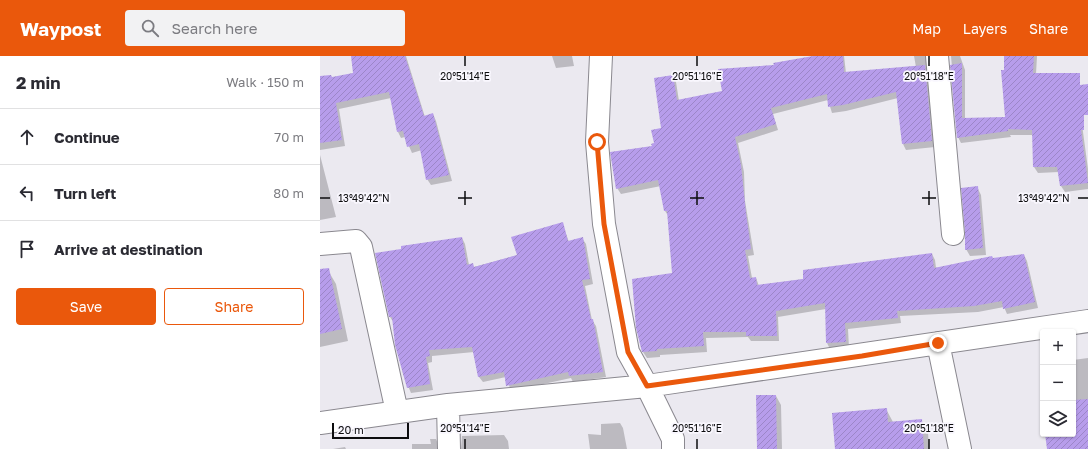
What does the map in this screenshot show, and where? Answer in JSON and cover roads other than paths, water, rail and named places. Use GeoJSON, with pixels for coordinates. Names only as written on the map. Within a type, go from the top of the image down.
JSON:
{"type":"FeatureCollection","features":[{"type":"Feature","properties":{"kind":"street"},"geometry":{"type":"LineString","coordinates":[[601,56],[597,142],[604,224],[628,352],[647,386],[673,439],[674,449]]}},
{"type":"Feature","properties":{"kind":"street"},"geometry":{"type":"LineString","coordinates":[[937,56],[953,234]]}},
{"type":"Feature","properties":{"kind":"street"},"geometry":{"type":"LineString","coordinates":[[320,244],[356,241],[361,247],[397,412]]}},
{"type":"Feature","properties":{"kind":"street"},"geometry":{"type":"LineString","coordinates":[[320,423],[448,405],[647,386],[1088,322]]}},
{"type":"Feature","properties":{"kind":"street"},"geometry":{"type":"LineString","coordinates":[[938,343],[960,449]]}},
{"type":"Feature","properties":{"kind":"street"},"geometry":{"type":"LineString","coordinates":[[448,405],[449,449]]}}]}
